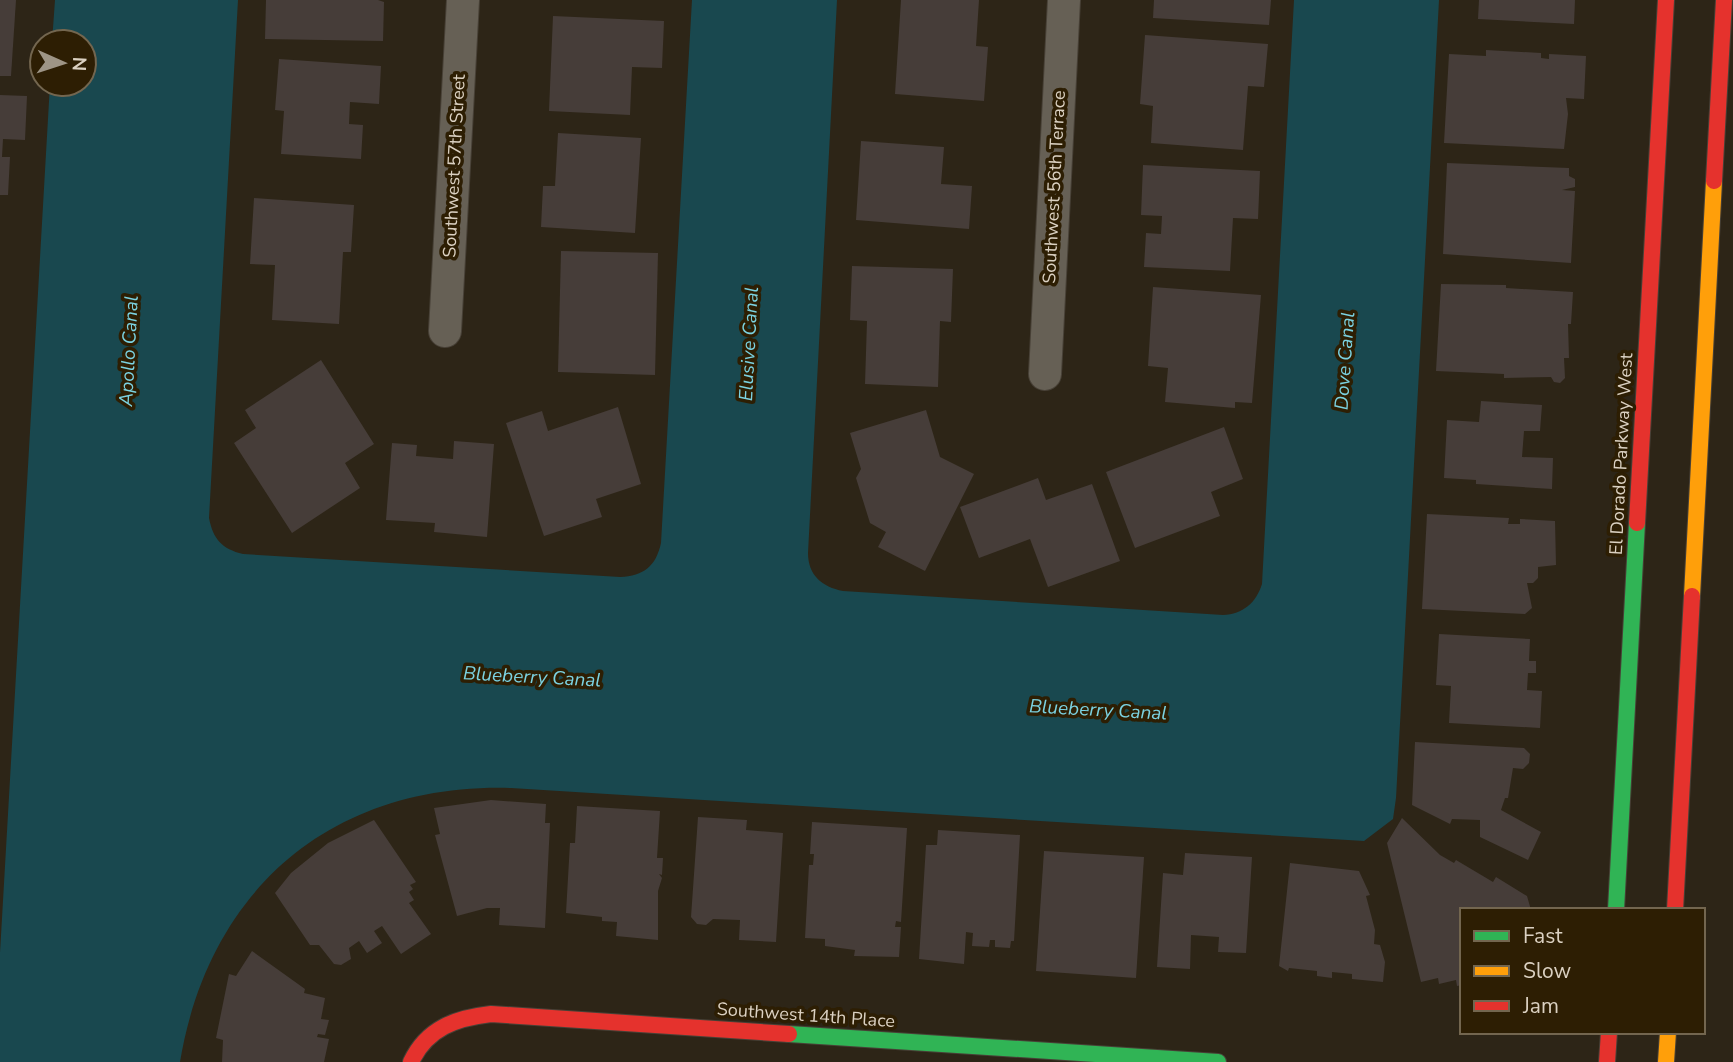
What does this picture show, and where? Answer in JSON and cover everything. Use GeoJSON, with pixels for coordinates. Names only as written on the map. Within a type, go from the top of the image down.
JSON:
{"type":"FeatureCollection","features":[{"type":"Feature","properties":{"kind":"street","name":"Southwest 57th Street"},"geometry":{"type":"LineString","coordinates":[[445,331],[463,0]]}},
{"type":"Feature","properties":{"kind":"street","name":"Southwest 56th Terrace"},"geometry":{"type":"LineString","coordinates":[[1045,374],[1064,0]]}},
{"type":"Feature","properties":{"kind":"street","name":"El Dorado Parkway West"},"geometry":{"type":"LineString","coordinates":[[1616,908],[1660,207],[1666,0]]}},
{"type":"Feature","properties":{"kind":"street"},"geometry":{"type":"LineString","coordinates":[[1675,908],[1707,211],[1724,0]]}},
{"type":"Feature","properties":{"kind":"street","name":"Southwest 14th Place"},"geometry":{"type":"LineString","coordinates":[[411,1062],[423,1040],[440,1027],[463,1017],[491,1014],[1218,1062]]}},
{"type":"Feature","properties":{"kind":"street"},"geometry":{"type":"LineString","coordinates":[[1607,1062],[1609,1034]]}},
{"type":"Feature","properties":{"kind":"street"},"geometry":{"type":"LineString","coordinates":[[1666,1062],[1668,1034]]}},
{"type":"Feature","properties":{"kind":"water"},"geometry":{"type":"Polygon","coordinates":[[[55,0],[238,0],[209,518],[216,537],[229,549],[243,554],[620,577],[648,568],[656,558],[661,543],[692,0],[837,0],[808,553],[814,574],[823,583],[843,591],[1223,615],[1243,610],[1256,597],[1262,584],[1294,0],[1439,0],[1393,819],[1364,841],[511,788],[447,791],[388,804],[336,827],[290,858],[251,898],[219,945],[195,1000],[180,1062],[0,1062],[0,953],[49,98],[98,98],[98,28],[53,28],[55,0]]]}},
{"type":"Feature","properties":{"kind":"building"},"geometry":{"type":"Polygon","coordinates":[[[0,0],[16,0],[11,76],[0,76],[0,0]]]}},
{"type":"Feature","properties":{"kind":"building"},"geometry":{"type":"Polygon","coordinates":[[[266,0],[384,2],[383,41],[265,39],[266,0]]]}},
{"type":"Feature","properties":{"kind":"building"},"geometry":{"type":"Polygon","coordinates":[[[901,0],[979,0],[976,46],[988,47],[984,101],[895,94],[901,0]]]}},
{"type":"Feature","properties":{"kind":"building"},"geometry":{"type":"Polygon","coordinates":[[[1154,0],[1271,0],[1269,25],[1153,18],[1154,0]]]}},
{"type":"Feature","properties":{"kind":"building"},"geometry":{"type":"Polygon","coordinates":[[[1479,0],[1575,0],[1574,24],[1478,19],[1479,0]]]}},
{"type":"Feature","properties":{"kind":"building"},"geometry":{"type":"Polygon","coordinates":[[[553,16],[664,21],[662,68],[632,67],[630,115],[549,111],[553,16]]]}},
{"type":"Feature","properties":{"kind":"building"},"geometry":{"type":"Polygon","coordinates":[[[1145,35],[1268,44],[1264,87],[1248,86],[1243,150],[1151,143],[1153,106],[1140,104],[1145,35]]]}},
{"type":"Feature","properties":{"kind":"building"},"geometry":{"type":"Polygon","coordinates":[[[1486,50],[1541,53],[1541,58],[1549,59],[1549,54],[1586,56],[1584,99],[1566,98],[1568,114],[1564,149],[1444,143],[1449,54],[1486,56],[1486,50]]]}},
{"type":"Feature","properties":{"kind":"building"},"geometry":{"type":"Polygon","coordinates":[[[279,59],[381,66],[379,104],[350,102],[349,124],[363,125],[361,159],[281,154],[284,111],[275,110],[279,59]]]}},
{"type":"Feature","properties":{"kind":"building"},"geometry":{"type":"Polygon","coordinates":[[[0,95],[27,96],[25,140],[3,139],[2,157],[10,157],[8,195],[0,195],[0,95]]]}},
{"type":"Feature","properties":{"kind":"building"},"geometry":{"type":"Polygon","coordinates":[[[558,133],[641,138],[635,233],[541,227],[543,186],[555,186],[558,133]]]}},
{"type":"Feature","properties":{"kind":"building"},"geometry":{"type":"Polygon","coordinates":[[[861,141],[944,147],[941,184],[972,186],[969,229],[856,220],[861,141]]]}},
{"type":"Feature","properties":{"kind":"building"},"geometry":{"type":"Polygon","coordinates":[[[1447,163],[1569,168],[1569,176],[1575,179],[1575,187],[1562,190],[1575,191],[1571,263],[1443,254],[1447,163]]]}},
{"type":"Feature","properties":{"kind":"building"},"geometry":{"type":"Polygon","coordinates":[[[1143,165],[1260,171],[1258,219],[1233,218],[1230,271],[1144,267],[1146,233],[1161,234],[1162,216],[1141,215],[1143,165]]]}},
{"type":"Feature","properties":{"kind":"building"},"geometry":{"type":"Polygon","coordinates":[[[254,198],[354,205],[351,252],[343,252],[339,324],[272,320],[275,265],[250,264],[254,198]]]}},
{"type":"Feature","properties":{"kind":"building"},"geometry":{"type":"Polygon","coordinates":[[[561,251],[658,253],[655,375],[558,372],[561,251]]]}},
{"type":"Feature","properties":{"kind":"building"},"geometry":{"type":"Polygon","coordinates":[[[852,266],[953,269],[951,322],[940,321],[938,387],[865,384],[867,321],[850,320],[852,266]]]}},
{"type":"Feature","properties":{"kind":"building"},"geometry":{"type":"Polygon","coordinates":[[[1441,284],[1506,285],[1506,288],[1573,292],[1571,324],[1568,324],[1569,358],[1564,358],[1565,378],[1560,383],[1554,382],[1551,377],[1504,378],[1504,374],[1436,371],[1441,284]]]}},
{"type":"Feature","properties":{"kind":"building"},"geometry":{"type":"Polygon","coordinates":[[[1153,287],[1261,295],[1252,403],[1235,402],[1235,408],[1165,402],[1168,368],[1148,366],[1153,287]]]}},
{"type":"Feature","properties":{"kind":"building"},"geometry":{"type":"Polygon","coordinates":[[[321,360],[374,444],[345,463],[360,488],[292,533],[234,443],[256,428],[245,410],[321,360]]]}},
{"type":"Feature","properties":{"kind":"building"},"geometry":{"type":"Polygon","coordinates":[[[1481,401],[1542,405],[1540,431],[1524,431],[1522,457],[1553,458],[1552,489],[1476,484],[1476,480],[1444,478],[1447,420],[1479,422],[1481,401]]]}},
{"type":"Feature","properties":{"kind":"building"},"geometry":{"type":"Polygon","coordinates":[[[618,407],[641,484],[596,499],[602,517],[544,536],[506,423],[542,411],[548,431],[618,407]]]}},
{"type":"Feature","properties":{"kind":"building"},"geometry":{"type":"Polygon","coordinates":[[[926,410],[940,457],[974,474],[925,571],[878,547],[886,532],[870,523],[856,478],[861,469],[850,433],[926,410]]]}},
{"type":"Feature","properties":{"kind":"building"},"geometry":{"type":"Polygon","coordinates":[[[1224,427],[1243,479],[1211,492],[1220,516],[1135,548],[1106,472],[1224,427]]]}},
{"type":"Feature","properties":{"kind":"building"},"geometry":{"type":"Polygon","coordinates":[[[454,441],[494,444],[487,537],[434,532],[435,523],[386,520],[392,443],[417,445],[416,456],[453,459],[454,441]]]}},
{"type":"Feature","properties":{"kind":"building"},"geometry":{"type":"Polygon","coordinates":[[[1038,478],[1046,500],[1092,484],[1120,561],[1048,587],[1030,539],[979,558],[960,507],[1038,478]]]}},
{"type":"Feature","properties":{"kind":"building"},"geometry":{"type":"Polygon","coordinates":[[[1427,514],[1509,518],[1508,524],[1520,524],[1520,519],[1555,521],[1556,565],[1538,567],[1538,578],[1533,583],[1527,583],[1532,608],[1525,614],[1422,609],[1427,514]]]}},
{"type":"Feature","properties":{"kind":"building"},"geometry":{"type":"Polygon","coordinates":[[[1439,634],[1530,639],[1529,661],[1536,661],[1536,673],[1528,673],[1527,690],[1542,691],[1540,728],[1449,723],[1451,686],[1436,685],[1439,634]]]}},
{"type":"Feature","properties":{"kind":"building"},"geometry":{"type":"Polygon","coordinates":[[[1415,742],[1524,748],[1530,754],[1529,763],[1523,769],[1513,768],[1508,798],[1505,798],[1501,810],[1541,832],[1528,860],[1480,837],[1480,820],[1452,819],[1450,824],[1412,805],[1415,742]]]}},
{"type":"Feature","properties":{"kind":"building"},"geometry":{"type":"Polygon","coordinates":[[[491,800],[546,804],[545,823],[550,823],[545,928],[499,925],[500,908],[487,908],[457,916],[435,835],[440,834],[434,808],[491,800]]]}},
{"type":"Feature","properties":{"kind":"building"},"geometry":{"type":"Polygon","coordinates":[[[577,806],[660,811],[657,858],[663,858],[662,875],[659,874],[662,878],[658,891],[658,940],[616,936],[617,922],[602,921],[602,917],[566,913],[570,843],[575,843],[577,806]]]}},
{"type":"Feature","properties":{"kind":"building"},"geometry":{"type":"Polygon","coordinates":[[[698,817],[747,820],[746,830],[783,833],[776,942],[739,940],[740,920],[713,919],[706,925],[697,924],[691,917],[698,817]]]}},
{"type":"Feature","properties":{"kind":"building"},"geometry":{"type":"Polygon","coordinates":[[[1402,818],[1440,855],[1454,863],[1456,860],[1493,882],[1496,877],[1527,896],[1530,908],[1460,908],[1460,985],[1457,986],[1456,980],[1439,984],[1438,978],[1421,982],[1387,843],[1402,818]]]}},
{"type":"Feature","properties":{"kind":"building"},"geometry":{"type":"Polygon","coordinates":[[[374,820],[416,882],[410,885],[413,889],[409,892],[414,900],[409,903],[431,934],[401,954],[382,926],[374,931],[382,943],[367,953],[359,941],[349,948],[351,959],[341,965],[334,964],[319,945],[310,945],[275,893],[291,873],[328,843],[374,820]]]}},
{"type":"Feature","properties":{"kind":"building"},"geometry":{"type":"Polygon","coordinates":[[[812,822],[907,828],[901,922],[896,921],[895,927],[901,927],[899,957],[854,956],[855,950],[825,946],[825,939],[805,938],[809,865],[813,865],[814,854],[810,854],[812,822]]]}},
{"type":"Feature","properties":{"kind":"building"},"geometry":{"type":"Polygon","coordinates":[[[938,830],[1020,835],[1014,941],[1011,941],[1010,948],[995,947],[995,940],[990,940],[989,947],[972,946],[973,933],[966,932],[964,964],[919,959],[926,845],[937,845],[938,830]]]}},
{"type":"Feature","properties":{"kind":"building"},"geometry":{"type":"Polygon","coordinates":[[[1044,851],[1144,857],[1136,978],[1036,971],[1044,851]]]}},
{"type":"Feature","properties":{"kind":"building"},"geometry":{"type":"Polygon","coordinates":[[[1185,853],[1252,857],[1246,953],[1218,952],[1219,937],[1191,935],[1190,969],[1157,967],[1163,873],[1183,875],[1185,853]]]}},
{"type":"Feature","properties":{"kind":"building"},"geometry":{"type":"Polygon","coordinates":[[[1290,863],[1359,871],[1370,895],[1366,896],[1375,930],[1374,944],[1380,945],[1385,962],[1383,982],[1352,979],[1352,974],[1332,972],[1332,978],[1317,976],[1317,971],[1289,968],[1288,971],[1279,966],[1290,863]]]}},
{"type":"Feature","properties":{"kind":"building"},"geometry":{"type":"Polygon","coordinates":[[[252,951],[305,989],[304,993],[325,998],[321,1019],[329,1020],[325,1035],[318,1034],[317,1037],[329,1039],[324,1062],[222,1062],[223,1040],[216,1038],[229,974],[236,976],[252,951]]]}},
{"type":"Feature","properties":{"kind":"traffic: fast"},"geometry":{"type":"LineString","coordinates":[[1616,908],[1637,523]]}},
{"type":"Feature","properties":{"kind":"traffic: fast"},"geometry":{"type":"LineString","coordinates":[[789,1034],[1218,1062]]}},
{"type":"Feature","properties":{"kind":"traffic: slow"},"geometry":{"type":"LineString","coordinates":[[1692,596],[1714,181]]}},
{"type":"Feature","properties":{"kind":"traffic: slow"},"geometry":{"type":"LineString","coordinates":[[1666,1062],[1668,1034]]}},
{"type":"Feature","properties":{"kind":"traffic: jam"},"geometry":{"type":"LineString","coordinates":[[1637,523],[1666,0]]}},
{"type":"Feature","properties":{"kind":"traffic: jam"},"geometry":{"type":"LineString","coordinates":[[1714,181],[1724,0]]}},
{"type":"Feature","properties":{"kind":"traffic: jam"},"geometry":{"type":"LineString","coordinates":[[1675,908],[1692,596]]}},
{"type":"Feature","properties":{"kind":"traffic: jam"},"geometry":{"type":"LineString","coordinates":[[411,1062],[434,1033],[466,1018],[491,1014],[789,1034]]}},
{"type":"Feature","properties":{"kind":"traffic: jam"},"geometry":{"type":"LineString","coordinates":[[1607,1062],[1609,1034]]}},
{"type":"Feature","properties":{"kind":"water label","name":"Elusive Canal"},"geometry":{"type":"Point","coordinates":[749,344]}},
{"type":"Feature","properties":{"kind":"water label","name":"Apollo Canal"},"geometry":{"type":"Point","coordinates":[129,351]}},
{"type":"Feature","properties":{"kind":"water label","name":"Dove Canal"},"geometry":{"type":"Point","coordinates":[1345,361]}},
{"type":"Feature","properties":{"kind":"water label","name":"Blueberry Canal"},"geometry":{"type":"Point","coordinates":[532,677]}},
{"type":"Feature","properties":{"kind":"water label","name":"Blueberry Canal"},"geometry":{"type":"Point","coordinates":[1098,710]}}]}
